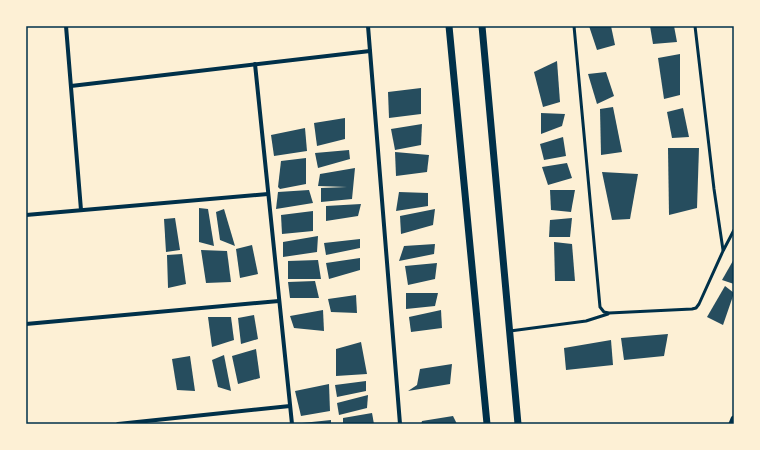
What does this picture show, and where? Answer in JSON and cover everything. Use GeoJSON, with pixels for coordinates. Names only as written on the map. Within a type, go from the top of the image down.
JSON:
{"type":"FeatureCollection","features":[{"type":"Feature","properties":{"kind":"street"},"geometry":{"type":"LineString","coordinates":[[66,26],[81,210]]}},
{"type":"Feature","properties":{"kind":"street"},"geometry":{"type":"LineString","coordinates":[[368,26],[400,424]]}},
{"type":"Feature","properties":{"kind":"street"},"geometry":{"type":"LineString","coordinates":[[450,26],[487,424]]}},
{"type":"Feature","properties":{"kind":"street"},"geometry":{"type":"LineString","coordinates":[[482,26],[518,424]]}},
{"type":"Feature","properties":{"kind":"street"},"geometry":{"type":"LineString","coordinates":[[71,86],[370,51]]}},
{"type":"Feature","properties":{"kind":"street"},"geometry":{"type":"LineString","coordinates":[[255,64],[292,424]]}},
{"type":"Feature","properties":{"kind":"street"},"geometry":{"type":"LineString","coordinates":[[26,215],[268,194]]}},
{"type":"Feature","properties":{"kind":"street"},"geometry":{"type":"LineString","coordinates":[[26,324],[279,301]]}},
{"type":"Feature","properties":{"kind":"street"},"geometry":{"type":"LineString","coordinates":[[118,424],[290,406]]}},
{"type":"Feature","properties":{"kind":"street"},"geometry":{"type":"LineString","coordinates":[[732,424],[734,419]]}},
{"type":"Feature","properties":{"kind":"lane"},"geometry":{"type":"LineString","coordinates":[[574,26],[600,307],[604,312],[609,313]]}},
{"type":"Feature","properties":{"kind":"lane"},"geometry":{"type":"LineString","coordinates":[[695,26],[714,189],[723,251]]}},
{"type":"Feature","properties":{"kind":"lane"},"geometry":{"type":"LineString","coordinates":[[510,331],[586,321],[609,313],[696,308],[734,230]]}},
{"type":"Feature","properties":{"kind":"building"},"geometry":{"type":"Polygon","coordinates":[[[589,26],[611,26],[615,45],[597,50],[589,26]]]}},
{"type":"Feature","properties":{"kind":"building"},"geometry":{"type":"Polygon","coordinates":[[[650,26],[674,26],[677,42],[653,44],[650,26]]]}},
{"type":"Feature","properties":{"kind":"building"},"geometry":{"type":"Polygon","coordinates":[[[680,54],[680,95],[664,99],[658,58],[680,54]]]}},
{"type":"Feature","properties":{"kind":"building"},"geometry":{"type":"Polygon","coordinates":[[[557,61],[560,102],[543,107],[534,72],[557,61]]]}},
{"type":"Feature","properties":{"kind":"building"},"geometry":{"type":"Polygon","coordinates":[[[606,72],[614,96],[597,104],[588,74],[606,72]]]}},
{"type":"Feature","properties":{"kind":"building"},"geometry":{"type":"Polygon","coordinates":[[[421,88],[421,114],[389,118],[388,92],[421,88]]]}},
{"type":"Feature","properties":{"kind":"building"},"geometry":{"type":"Polygon","coordinates":[[[613,107],[622,152],[601,155],[600,109],[613,107]]]}},
{"type":"Feature","properties":{"kind":"building"},"geometry":{"type":"Polygon","coordinates":[[[683,108],[689,137],[672,138],[667,112],[683,108]]]}},
{"type":"Feature","properties":{"kind":"building"},"geometry":{"type":"Polygon","coordinates":[[[541,113],[565,114],[562,126],[541,134],[541,113]]]}},
{"type":"Feature","properties":{"kind":"building"},"geometry":{"type":"Polygon","coordinates":[[[345,118],[345,139],[317,146],[314,123],[345,118]]]}},
{"type":"Feature","properties":{"kind":"building"},"geometry":{"type":"Polygon","coordinates":[[[422,124],[421,145],[395,150],[391,129],[422,124]]]}},
{"type":"Feature","properties":{"kind":"building"},"geometry":{"type":"Polygon","coordinates":[[[305,128],[307,151],[274,156],[271,135],[305,128]]]}},
{"type":"Feature","properties":{"kind":"building"},"geometry":{"type":"Polygon","coordinates":[[[563,137],[566,156],[544,160],[540,144],[563,137]]]}},
{"type":"Feature","properties":{"kind":"building"},"geometry":{"type":"Polygon","coordinates":[[[668,148],[699,148],[697,208],[669,215],[668,148]]]}},
{"type":"Feature","properties":{"kind":"building"},"geometry":{"type":"Polygon","coordinates":[[[349,150],[350,159],[318,168],[315,153],[349,150]]]}},
{"type":"Feature","properties":{"kind":"building"},"geometry":{"type":"Polygon","coordinates":[[[395,152],[429,155],[427,172],[396,176],[395,152]]]}},
{"type":"Feature","properties":{"kind":"building"},"geometry":{"type":"Polygon","coordinates":[[[306,158],[306,184],[280,189],[278,187],[281,161],[306,158]]]}},
{"type":"Feature","properties":{"kind":"building"},"geometry":{"type":"Polygon","coordinates":[[[567,163],[572,178],[548,185],[542,167],[567,163]]]}},
{"type":"Feature","properties":{"kind":"building"},"geometry":{"type":"Polygon","coordinates":[[[355,168],[352,199],[321,202],[321,188],[347,187],[318,186],[320,174],[355,168]]]}},
{"type":"Feature","properties":{"kind":"building"},"geometry":{"type":"Polygon","coordinates":[[[602,172],[638,174],[630,219],[612,220],[602,172]]]}},
{"type":"Feature","properties":{"kind":"building"},"geometry":{"type":"Polygon","coordinates":[[[309,190],[313,203],[276,209],[278,192],[309,190]]]}},
{"type":"Feature","properties":{"kind":"building"},"geometry":{"type":"Polygon","coordinates":[[[550,190],[575,190],[571,212],[551,210],[550,190]]]}},
{"type":"Feature","properties":{"kind":"building"},"geometry":{"type":"Polygon","coordinates":[[[399,192],[428,193],[428,206],[396,211],[399,192]]]}},
{"type":"Feature","properties":{"kind":"building"},"geometry":{"type":"Polygon","coordinates":[[[361,204],[358,216],[326,221],[326,206],[361,204]]]}},
{"type":"Feature","properties":{"kind":"building"},"geometry":{"type":"Polygon","coordinates":[[[199,208],[208,209],[214,246],[199,242],[199,208]]]}},
{"type":"Feature","properties":{"kind":"building"},"geometry":{"type":"Polygon","coordinates":[[[224,209],[235,246],[220,240],[216,212],[224,209]]]}},
{"type":"Feature","properties":{"kind":"building"},"geometry":{"type":"Polygon","coordinates":[[[435,209],[433,225],[401,234],[400,216],[435,209]]]}},
{"type":"Feature","properties":{"kind":"building"},"geometry":{"type":"Polygon","coordinates":[[[313,211],[313,231],[282,234],[281,215],[313,211]]]}},
{"type":"Feature","properties":{"kind":"building"},"geometry":{"type":"Polygon","coordinates":[[[175,218],[180,250],[166,252],[164,219],[175,218]]]}},
{"type":"Feature","properties":{"kind":"building"},"geometry":{"type":"Polygon","coordinates":[[[572,218],[570,237],[549,237],[550,220],[572,218]]]}},
{"type":"Feature","properties":{"kind":"building"},"geometry":{"type":"Polygon","coordinates":[[[318,236],[317,252],[283,257],[283,242],[318,236]]]}},
{"type":"Feature","properties":{"kind":"building"},"geometry":{"type":"Polygon","coordinates":[[[360,239],[360,248],[326,255],[324,243],[360,239]]]}},
{"type":"Feature","properties":{"kind":"building"},"geometry":{"type":"Polygon","coordinates":[[[554,242],[572,244],[575,281],[555,281],[554,242]]]}},
{"type":"Feature","properties":{"kind":"building"},"geometry":{"type":"Polygon","coordinates":[[[435,244],[434,254],[399,261],[404,246],[435,244]]]}},
{"type":"Feature","properties":{"kind":"building"},"geometry":{"type":"Polygon","coordinates":[[[252,245],[258,274],[240,278],[236,249],[252,245]]]}},
{"type":"Feature","properties":{"kind":"building"},"geometry":{"type":"Polygon","coordinates":[[[201,250],[227,251],[231,282],[206,283],[201,250]]]}},
{"type":"Feature","properties":{"kind":"building"},"geometry":{"type":"Polygon","coordinates":[[[182,254],[186,284],[168,288],[167,255],[182,254]]]}},
{"type":"Feature","properties":{"kind":"building"},"geometry":{"type":"Polygon","coordinates":[[[360,258],[360,270],[329,279],[326,263],[360,258]]]}},
{"type":"Feature","properties":{"kind":"building"},"geometry":{"type":"Polygon","coordinates":[[[734,259],[734,284],[722,280],[734,259]]]}},
{"type":"Feature","properties":{"kind":"building"},"geometry":{"type":"Polygon","coordinates":[[[318,260],[321,279],[288,279],[288,261],[318,260]]]}},
{"type":"Feature","properties":{"kind":"building"},"geometry":{"type":"Polygon","coordinates":[[[437,263],[435,279],[408,285],[405,266],[437,263]]]}},
{"type":"Feature","properties":{"kind":"building"},"geometry":{"type":"Polygon","coordinates":[[[315,281],[319,298],[290,298],[288,282],[315,281]]]}},
{"type":"Feature","properties":{"kind":"building"},"geometry":{"type":"Polygon","coordinates":[[[725,286],[734,293],[723,325],[707,317],[725,286]]]}},
{"type":"Feature","properties":{"kind":"building"},"geometry":{"type":"Polygon","coordinates":[[[406,293],[438,293],[435,306],[406,309],[406,293]]]}},
{"type":"Feature","properties":{"kind":"building"},"geometry":{"type":"Polygon","coordinates":[[[356,295],[357,313],[331,312],[328,299],[356,295]]]}},
{"type":"Feature","properties":{"kind":"building"},"geometry":{"type":"Polygon","coordinates":[[[323,310],[324,331],[294,328],[290,316],[323,310]]]}},
{"type":"Feature","properties":{"kind":"building"},"geometry":{"type":"Polygon","coordinates":[[[441,310],[442,328],[411,332],[409,317],[441,310]]]}},
{"type":"Feature","properties":{"kind":"building"},"geometry":{"type":"Polygon","coordinates":[[[254,315],[258,339],[241,344],[238,318],[254,315]]]}},
{"type":"Feature","properties":{"kind":"building"},"geometry":{"type":"Polygon","coordinates":[[[208,317],[231,317],[234,340],[212,347],[208,317]]]}},
{"type":"Feature","properties":{"kind":"building"},"geometry":{"type":"Polygon","coordinates":[[[668,334],[664,356],[624,360],[621,338],[668,334]]]}},
{"type":"Feature","properties":{"kind":"building"},"geometry":{"type":"Polygon","coordinates":[[[611,340],[613,365],[566,370],[564,348],[611,340]]]}},
{"type":"Feature","properties":{"kind":"building"},"geometry":{"type":"Polygon","coordinates":[[[361,342],[367,374],[336,376],[336,349],[361,342]]]}},
{"type":"Feature","properties":{"kind":"building"},"geometry":{"type":"Polygon","coordinates":[[[256,349],[260,378],[238,384],[232,356],[256,349]]]}},
{"type":"Feature","properties":{"kind":"building"},"geometry":{"type":"Polygon","coordinates":[[[224,355],[231,391],[218,387],[212,360],[224,355]]]}},
{"type":"Feature","properties":{"kind":"building"},"geometry":{"type":"Polygon","coordinates":[[[190,356],[195,391],[177,390],[172,359],[190,356]]]}},
{"type":"Feature","properties":{"kind":"building"},"geometry":{"type":"Polygon","coordinates":[[[452,364],[450,384],[408,391],[417,385],[420,369],[452,364]]]}},
{"type":"Feature","properties":{"kind":"building"},"geometry":{"type":"Polygon","coordinates":[[[366,381],[366,391],[337,397],[335,385],[366,381]]]}},
{"type":"Feature","properties":{"kind":"building"},"geometry":{"type":"Polygon","coordinates":[[[329,384],[330,411],[301,416],[295,391],[329,384]]]}},
{"type":"Feature","properties":{"kind":"building"},"geometry":{"type":"Polygon","coordinates":[[[368,395],[367,408],[339,415],[337,403],[368,395]]]}},
{"type":"Feature","properties":{"kind":"building"},"geometry":{"type":"Polygon","coordinates":[[[372,413],[374,424],[343,424],[343,418],[372,413]]]}},
{"type":"Feature","properties":{"kind":"building"},"geometry":{"type":"Polygon","coordinates":[[[453,416],[457,424],[421,424],[422,421],[453,416]]]}},
{"type":"Feature","properties":{"kind":"building"},"geometry":{"type":"Polygon","coordinates":[[[331,420],[331,424],[302,423],[331,420]]]}}]}
